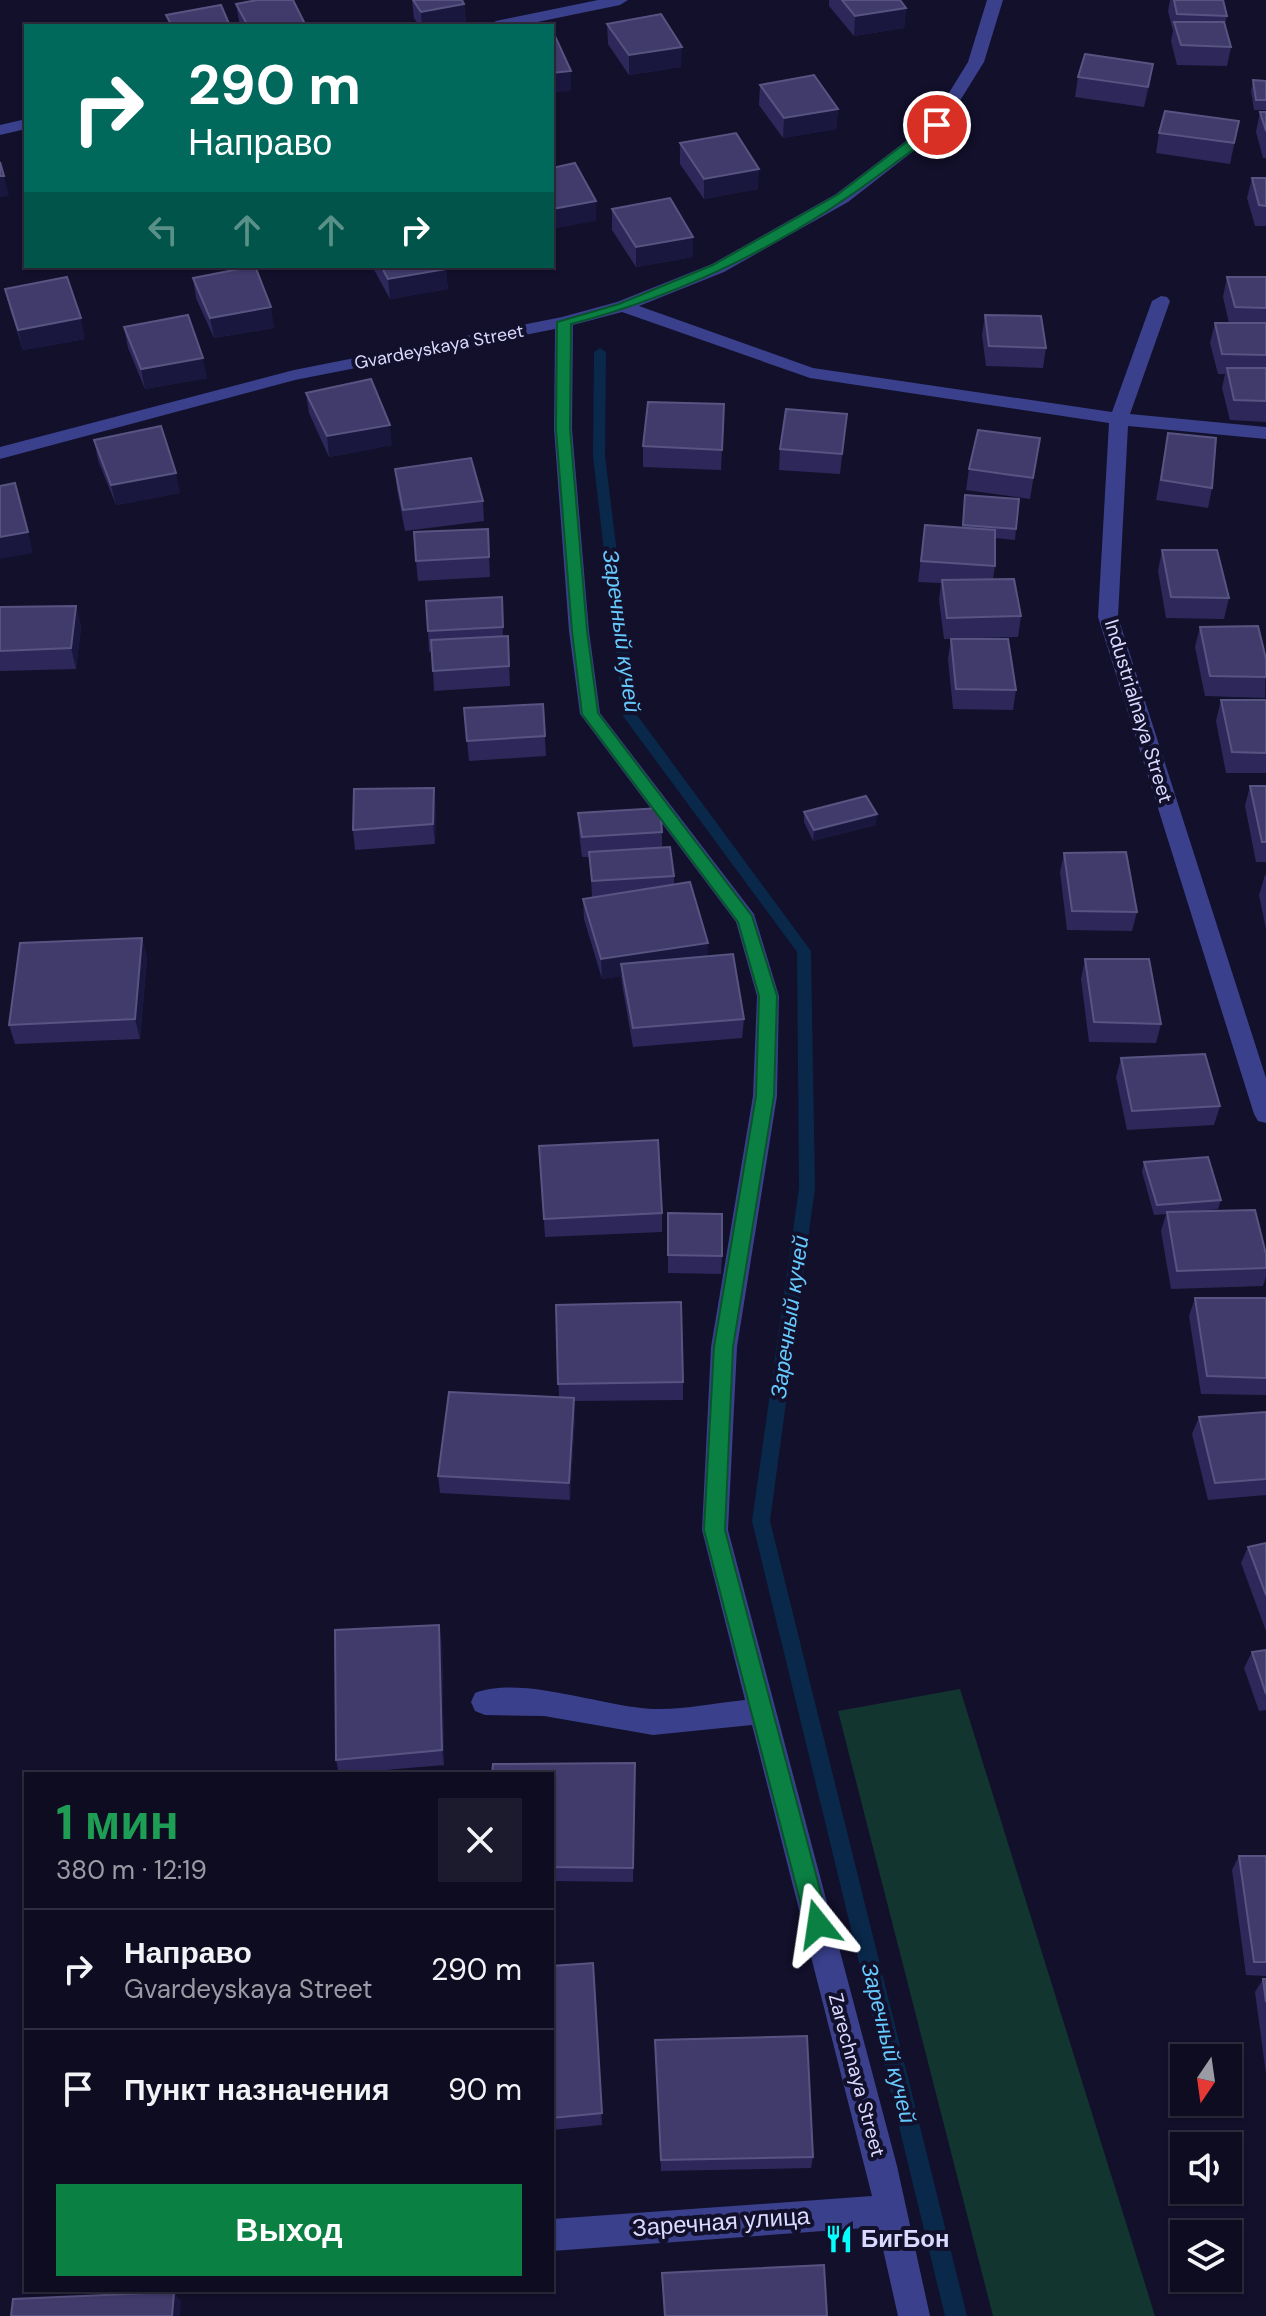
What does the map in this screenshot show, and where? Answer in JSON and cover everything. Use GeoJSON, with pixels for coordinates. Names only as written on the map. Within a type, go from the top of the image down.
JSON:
{"type":"FeatureCollection","features":[{"type":"Feature","properties":{"kind":"street"},"geometry":{"type":"LineString","coordinates":[[506,24],[620,0]]}},
{"type":"Feature","properties":{"kind":"street","name":"Gvardeyskaya Street"},"geometry":{"type":"LineString","coordinates":[[0,453],[294,375],[564,322],[623,306],[718,268],[842,198],[937,125],[976,62],[995,0]]}},
{"type":"Feature","properties":{"kind":"street"},"geometry":{"type":"LineString","coordinates":[[0,130],[24,124]]}},
{"type":"Feature","properties":{"kind":"street","name":"Industrialnaya Street"},"geometry":{"type":"LineString","coordinates":[[1161,301],[1119,419],[1108,617],[1266,1114]]}},
{"type":"Feature","properties":{"kind":"street"},"geometry":{"type":"LineString","coordinates":[[623,306],[810,373],[1119,419],[1266,433]]}},
{"type":"Feature","properties":{"kind":"street","name":"Zarechnaya Street"},"geometry":{"type":"LineString","coordinates":[[564,322],[563,429],[579,631],[590,714],[746,920],[768,996],[765,1096],[724,1347],[715,1530],[891,2210],[914,2316]]}},
{"type":"Feature","properties":{"kind":"street"},"geometry":{"type":"LineString","coordinates":[[485,1702],[544,1703],[653,1722],[762,1711]]}},
{"type":"Feature","properties":{"kind":"street","name":"Заречная улица"},"geometry":{"type":"LineString","coordinates":[[554,2235],[891,2210]]}},
{"type":"Feature","properties":{"kind":"green space"},"geometry":{"type":"Polygon","coordinates":[[[960,1689],[1155,2316],[993,2316],[838,1711],[960,1689]]]}},
{"type":"Feature","properties":{"kind":"building"},"geometry":{"type":"Polygon","coordinates":[[[257,0],[293,0],[305,24],[247,24],[236,4],[257,0]]]}},
{"type":"Feature","properties":{"kind":"building"},"geometry":{"type":"Polygon","coordinates":[[[413,0],[462,0],[464,4],[421,12],[413,0]]]}},
{"type":"Feature","properties":{"kind":"building"},"geometry":{"type":"Polygon","coordinates":[[[842,0],[900,0],[906,8],[855,16],[842,0]]]}},
{"type":"Feature","properties":{"kind":"building"},"geometry":{"type":"Polygon","coordinates":[[[1174,0],[1223,0],[1227,16],[1177,14],[1174,0]]]}},
{"type":"Feature","properties":{"kind":"building"},"geometry":{"type":"Polygon","coordinates":[[[221,5],[229,24],[171,24],[166,15],[221,5]]]}},
{"type":"Feature","properties":{"kind":"building"},"geometry":{"type":"Polygon","coordinates":[[[661,14],[682,47],[629,55],[607,24],[661,14]]]}},
{"type":"Feature","properties":{"kind":"building"},"geometry":{"type":"Polygon","coordinates":[[[1174,22],[1224,22],[1231,47],[1181,45],[1174,22]]]}},
{"type":"Feature","properties":{"kind":"building"},"geometry":{"type":"Polygon","coordinates":[[[554,36],[555,36],[571,71],[554,73],[554,36]]]}},
{"type":"Feature","properties":{"kind":"building"},"geometry":{"type":"Polygon","coordinates":[[[1085,54],[1153,64],[1148,87],[1078,77],[1085,54]]]}},
{"type":"Feature","properties":{"kind":"building"},"geometry":{"type":"Polygon","coordinates":[[[814,75],[838,109],[784,118],[760,85],[814,75]]]}},
{"type":"Feature","properties":{"kind":"building"},"geometry":{"type":"Polygon","coordinates":[[[1253,80],[1266,81],[1266,100],[1256,100],[1253,80]]]}},
{"type":"Feature","properties":{"kind":"building"},"geometry":{"type":"Polygon","coordinates":[[[1165,111],[1239,121],[1234,143],[1159,133],[1165,111]]]}},
{"type":"Feature","properties":{"kind":"building"},"geometry":{"type":"Polygon","coordinates":[[[1260,112],[1266,112],[1266,131],[1260,112]]]}},
{"type":"Feature","properties":{"kind":"building"},"geometry":{"type":"Polygon","coordinates":[[[736,133],[759,169],[704,179],[680,143],[736,133]]]}},
{"type":"Feature","properties":{"kind":"building"},"geometry":{"type":"Polygon","coordinates":[[[575,163],[596,201],[554,209],[554,168],[575,163]]]}},
{"type":"Feature","properties":{"kind":"building"},"geometry":{"type":"Polygon","coordinates":[[[1252,178],[1266,178],[1266,206],[1259,205],[1252,178]]]}},
{"type":"Feature","properties":{"kind":"building"},"geometry":{"type":"Polygon","coordinates":[[[670,198],[693,237],[636,247],[612,209],[670,198]]]}},
{"type":"Feature","properties":{"kind":"building"},"geometry":{"type":"Polygon","coordinates":[[[256,268],[271,307],[210,318],[193,278],[256,268]]]}},
{"type":"Feature","properties":{"kind":"building"},"geometry":{"type":"Polygon","coordinates":[[[382,268],[446,269],[388,279],[382,268]]]}},
{"type":"Feature","properties":{"kind":"building"},"geometry":{"type":"Polygon","coordinates":[[[67,277],[81,318],[18,330],[5,289],[67,277]]]}},
{"type":"Feature","properties":{"kind":"building"},"geometry":{"type":"Polygon","coordinates":[[[1227,277],[1266,277],[1266,308],[1235,307],[1227,277]]]}},
{"type":"Feature","properties":{"kind":"building"},"geometry":{"type":"Polygon","coordinates":[[[188,315],[203,358],[141,369],[124,327],[188,315]]]}},
{"type":"Feature","properties":{"kind":"building"},"geometry":{"type":"Polygon","coordinates":[[[985,315],[1041,316],[1046,348],[989,346],[985,315]]]}},
{"type":"Feature","properties":{"kind":"building"},"geometry":{"type":"Polygon","coordinates":[[[1215,323],[1266,323],[1266,355],[1222,354],[1215,323]]]}},
{"type":"Feature","properties":{"kind":"building"},"geometry":{"type":"Polygon","coordinates":[[[1227,368],[1266,368],[1266,401],[1234,400],[1227,368]]]}},
{"type":"Feature","properties":{"kind":"building"},"geometry":{"type":"Polygon","coordinates":[[[371,379],[390,425],[327,436],[306,393],[371,379]]]}},
{"type":"Feature","properties":{"kind":"building"},"geometry":{"type":"Polygon","coordinates":[[[648,402],[724,404],[722,450],[643,446],[648,402]]]}},
{"type":"Feature","properties":{"kind":"building"},"geometry":{"type":"Polygon","coordinates":[[[786,409],[847,414],[842,454],[780,449],[786,409]]]}},
{"type":"Feature","properties":{"kind":"building"},"geometry":{"type":"Polygon","coordinates":[[[161,426],[176,473],[111,485],[94,440],[161,426]]]}},
{"type":"Feature","properties":{"kind":"building"},"geometry":{"type":"Polygon","coordinates":[[[978,430],[1040,438],[1033,478],[969,469],[978,430]]]}},
{"type":"Feature","properties":{"kind":"building"},"geometry":{"type":"Polygon","coordinates":[[[1168,433],[1216,438],[1212,488],[1161,480],[1168,433]]]}},
{"type":"Feature","properties":{"kind":"building"},"geometry":{"type":"Polygon","coordinates":[[[471,458],[483,501],[403,510],[395,469],[471,458]]]}},
{"type":"Feature","properties":{"kind":"building"},"geometry":{"type":"Polygon","coordinates":[[[15,483],[28,532],[0,537],[0,486],[15,483]]]}},
{"type":"Feature","properties":{"kind":"building"},"geometry":{"type":"Polygon","coordinates":[[[965,495],[1019,499],[1016,529],[963,525],[965,495]]]}},
{"type":"Feature","properties":{"kind":"building"},"geometry":{"type":"Polygon","coordinates":[[[925,525],[995,530],[995,566],[921,561],[925,525]]]}},
{"type":"Feature","properties":{"kind":"building"},"geometry":{"type":"Polygon","coordinates":[[[488,529],[489,557],[416,561],[414,532],[488,529]]]}},
{"type":"Feature","properties":{"kind":"building"},"geometry":{"type":"Polygon","coordinates":[[[1162,550],[1217,550],[1229,598],[1171,597],[1162,550]]]}},
{"type":"Feature","properties":{"kind":"building"},"geometry":{"type":"Polygon","coordinates":[[[1014,579],[1021,616],[947,618],[942,580],[1014,579]]]}},
{"type":"Feature","properties":{"kind":"building"},"geometry":{"type":"Polygon","coordinates":[[[502,597],[503,627],[428,631],[426,601],[502,597]]]}},
{"type":"Feature","properties":{"kind":"building"},"geometry":{"type":"Polygon","coordinates":[[[76,606],[71,648],[0,651],[0,607],[76,606]]]}},
{"type":"Feature","properties":{"kind":"building"},"geometry":{"type":"Polygon","coordinates":[[[1258,626],[1266,659],[1266,677],[1210,676],[1200,627],[1258,626]]]}},
{"type":"Feature","properties":{"kind":"building"},"geometry":{"type":"Polygon","coordinates":[[[508,636],[509,666],[433,671],[431,640],[508,636]]]}},
{"type":"Feature","properties":{"kind":"building"},"geometry":{"type":"Polygon","coordinates":[[[951,639],[1008,639],[1016,690],[956,689],[951,639]]]}},
{"type":"Feature","properties":{"kind":"building"},"geometry":{"type":"Polygon","coordinates":[[[1221,700],[1266,700],[1266,753],[1232,752],[1221,700]]]}},
{"type":"Feature","properties":{"kind":"building"},"geometry":{"type":"Polygon","coordinates":[[[543,704],[545,736],[467,741],[464,708],[543,704]]]}},
{"type":"Feature","properties":{"kind":"building"},"geometry":{"type":"Polygon","coordinates":[[[1250,786],[1266,786],[1266,842],[1262,842],[1250,786]]]}},
{"type":"Feature","properties":{"kind":"building"},"geometry":{"type":"Polygon","coordinates":[[[434,788],[433,824],[353,830],[354,789],[434,788]]]}},
{"type":"Feature","properties":{"kind":"building"},"geometry":{"type":"Polygon","coordinates":[[[866,796],[877,814],[814,830],[804,812],[866,796]]]}},
{"type":"Feature","properties":{"kind":"building"},"geometry":{"type":"Polygon","coordinates":[[[660,808],[662,832],[582,837],[578,813],[660,808]]]}},
{"type":"Feature","properties":{"kind":"building"},"geometry":{"type":"Polygon","coordinates":[[[670,847],[674,876],[592,881],[589,852],[670,847]]]}},
{"type":"Feature","properties":{"kind":"building"},"geometry":{"type":"Polygon","coordinates":[[[1126,852],[1137,912],[1072,911],[1064,853],[1126,852]]]}},
{"type":"Feature","properties":{"kind":"building"},"geometry":{"type":"Polygon","coordinates":[[[690,882],[708,943],[601,959],[583,899],[690,882]]]}},
{"type":"Feature","properties":{"kind":"building"},"geometry":{"type":"Polygon","coordinates":[[[142,938],[135,1019],[9,1025],[20,943],[142,938]]]}},
{"type":"Feature","properties":{"kind":"building"},"geometry":{"type":"Polygon","coordinates":[[[733,954],[744,1019],[633,1028],[621,964],[733,954]]]}},
{"type":"Feature","properties":{"kind":"building"},"geometry":{"type":"Polygon","coordinates":[[[1085,959],[1149,959],[1161,1024],[1094,1022],[1085,959]]]}},
{"type":"Feature","properties":{"kind":"building"},"geometry":{"type":"Polygon","coordinates":[[[1205,1054],[1220,1106],[1132,1111],[1121,1058],[1205,1054]]]}},
{"type":"Feature","properties":{"kind":"building"},"geometry":{"type":"Polygon","coordinates":[[[658,1140],[662,1213],[544,1219],[539,1146],[658,1140]]]}},
{"type":"Feature","properties":{"kind":"building"},"geometry":{"type":"Polygon","coordinates":[[[1208,1157],[1221,1200],[1157,1205],[1144,1162],[1208,1157]]]}},
{"type":"Feature","properties":{"kind":"building"},"geometry":{"type":"Polygon","coordinates":[[[1255,1210],[1266,1254],[1266,1268],[1177,1271],[1167,1212],[1255,1210]]]}},
{"type":"Feature","properties":{"kind":"building"},"geometry":{"type":"Polygon","coordinates":[[[668,1213],[722,1214],[722,1256],[668,1255],[668,1213]]]}},
{"type":"Feature","properties":{"kind":"building"},"geometry":{"type":"Polygon","coordinates":[[[1195,1298],[1266,1298],[1266,1378],[1207,1376],[1195,1298]]]}},
{"type":"Feature","properties":{"kind":"building"},"geometry":{"type":"Polygon","coordinates":[[[681,1302],[683,1382],[558,1384],[556,1305],[681,1302]]]}},
{"type":"Feature","properties":{"kind":"building"},"geometry":{"type":"Polygon","coordinates":[[[449,1392],[574,1398],[569,1483],[438,1476],[449,1392]]]}},
{"type":"Feature","properties":{"kind":"building"},"geometry":{"type":"Polygon","coordinates":[[[1266,1412],[1266,1479],[1215,1483],[1199,1417],[1266,1412]]]}},
{"type":"Feature","properties":{"kind":"building"},"geometry":{"type":"Polygon","coordinates":[[[1266,1543],[1266,1595],[1248,1547],[1266,1543]]]}},
{"type":"Feature","properties":{"kind":"building"},"geometry":{"type":"Polygon","coordinates":[[[439,1625],[442,1750],[336,1760],[335,1630],[439,1625]]]}},
{"type":"Feature","properties":{"kind":"building"},"geometry":{"type":"Polygon","coordinates":[[[1266,1650],[1266,1694],[1252,1652],[1266,1650]]]}},
{"type":"Feature","properties":{"kind":"building"},"geometry":{"type":"Polygon","coordinates":[[[635,1763],[633,1868],[554,1867],[554,1772],[492,1772],[493,1764],[635,1763]]]}},
{"type":"Feature","properties":{"kind":"building"},"geometry":{"type":"Polygon","coordinates":[[[1239,1856],[1266,1856],[1266,1962],[1254,1962],[1239,1856]]]}},
{"type":"Feature","properties":{"kind":"building"},"geometry":{"type":"Polygon","coordinates":[[[593,1963],[602,2113],[554,2118],[554,1966],[593,1963]]]}},
{"type":"Feature","properties":{"kind":"building"},"geometry":{"type":"Polygon","coordinates":[[[807,2036],[813,2157],[661,2160],[655,2040],[807,2036]]]}},
{"type":"Feature","properties":{"kind":"building"},"geometry":{"type":"Polygon","coordinates":[[[824,2265],[827,2316],[665,2316],[662,2273],[824,2265]]]}},
{"type":"Feature","properties":{"kind":"building"},"geometry":{"type":"Polygon","coordinates":[[[174,2292],[172,2316],[11,2316],[13,2299],[174,2292]]]}},
{"type":"Feature","properties":{"kind":"waterway","name":"Заречный кучей"},"geometry":{"type":"LineString","coordinates":[[600,352],[599,456],[630,716],[804,951],[807,1188],[761,1521],[956,2316]]}},
{"type":"Feature","properties":{"kind":"place","name":"БигБон"},"geometry":{"type":"Point","coordinates":[839,2239]}},
{"type":"Feature","properties":{"kind":"route"},"geometry":{"type":"LineString","coordinates":[[818,1924],[715,1530],[724,1347],[765,1096],[768,996],[746,920],[590,714],[579,631],[563,429],[564,322],[623,306],[718,268],[842,198],[937,125]]}}]}
